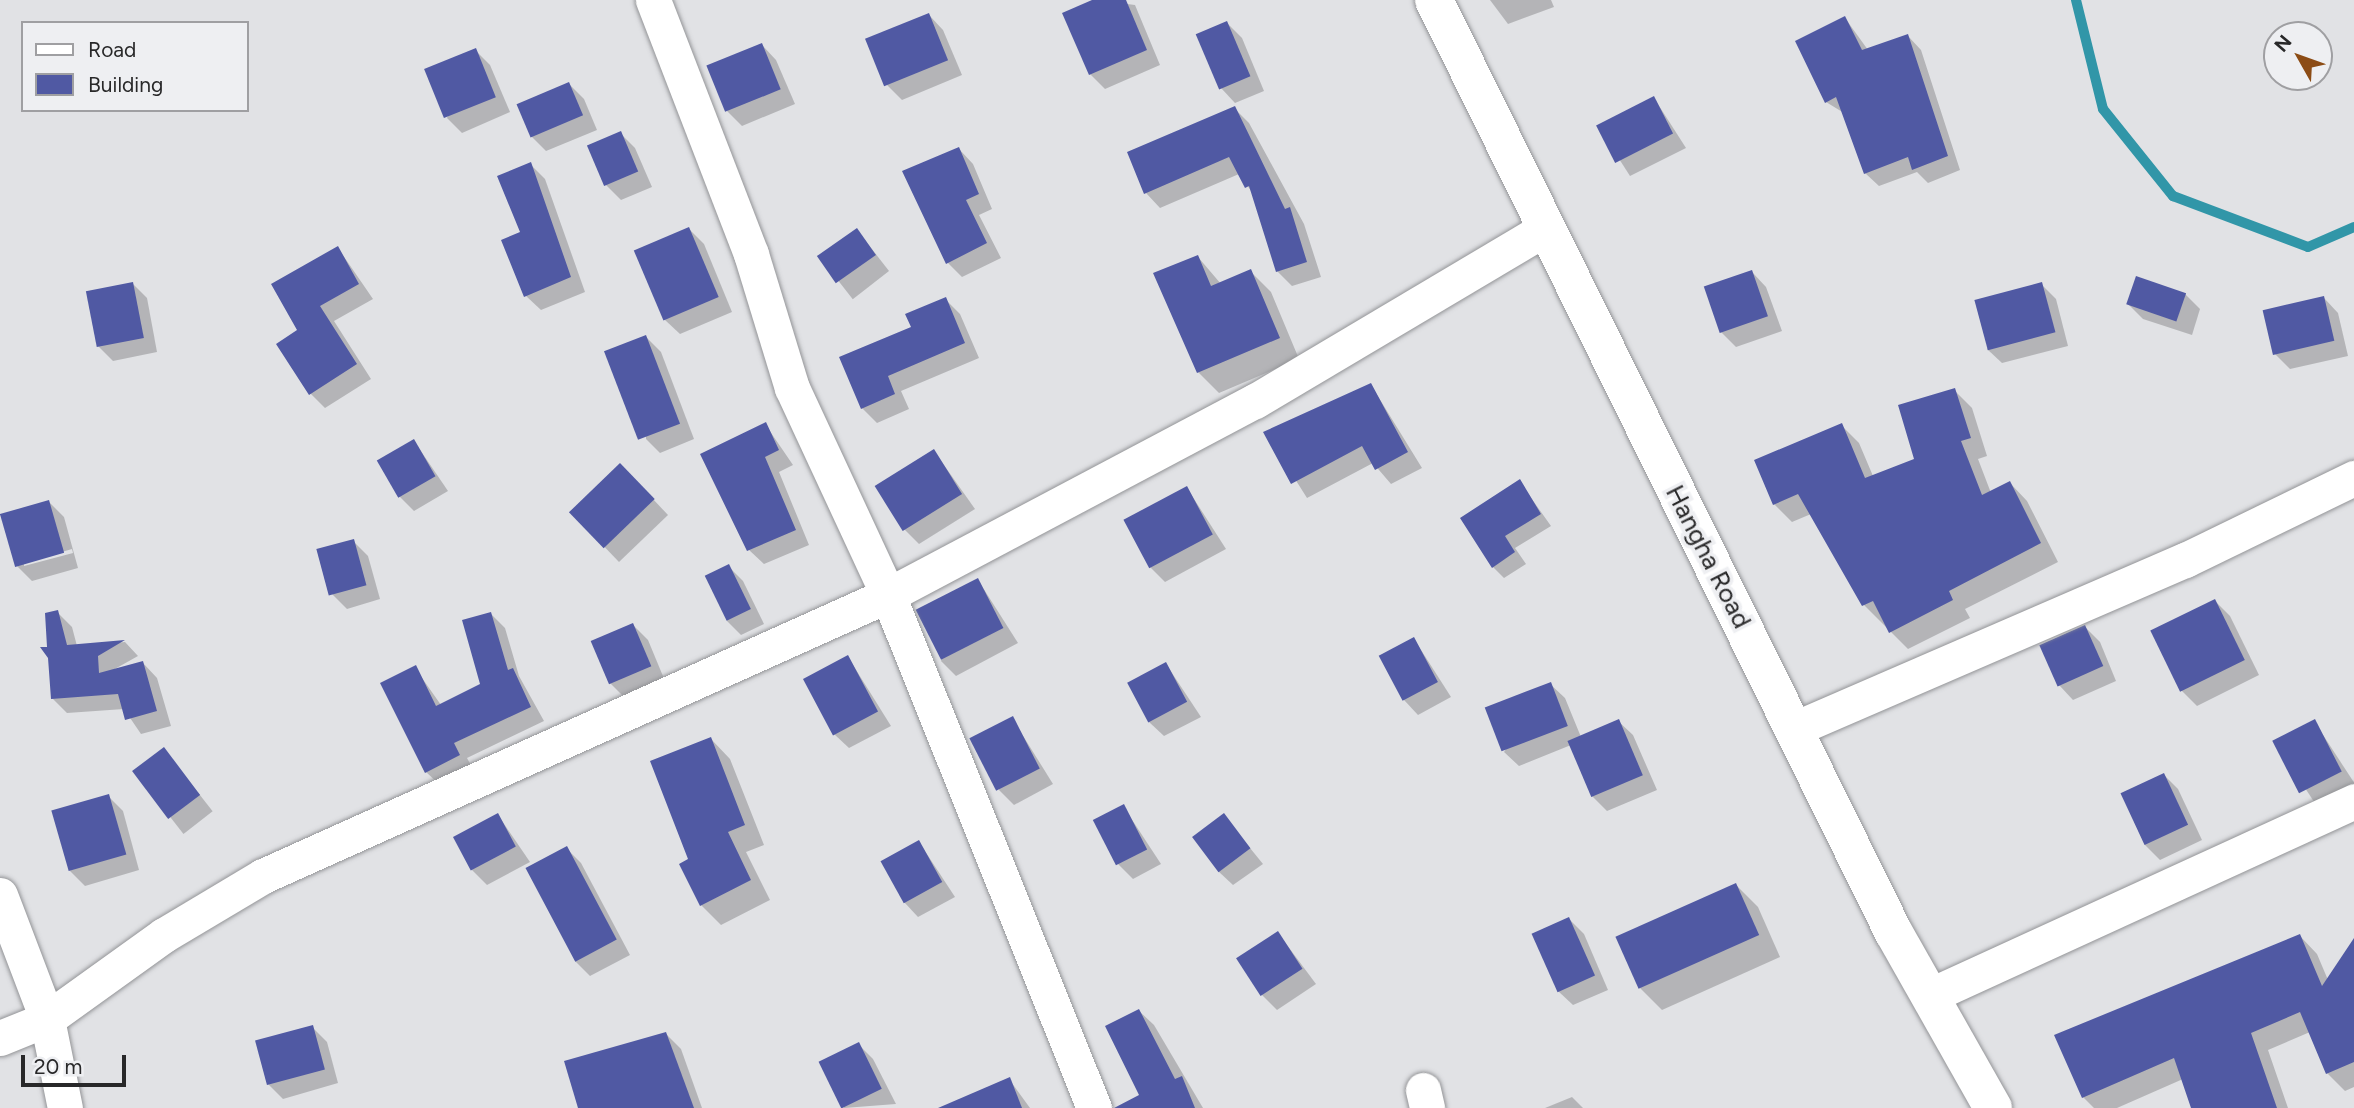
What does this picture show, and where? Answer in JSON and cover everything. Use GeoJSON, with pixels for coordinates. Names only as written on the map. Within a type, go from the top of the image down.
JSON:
{"type":"FeatureCollection","features":[{"type":"Feature","properties":{"kind":"highway","name":"Hangha Road"},"geometry":{"type":"LineString","coordinates":[[1434,0],[1794,729],[1929,996],[1993,1108]]}},
{"type":"Feature","properties":{"kind":"street"},"geometry":{"type":"LineString","coordinates":[[653,0],[751,254],[792,388],[888,595],[1094,1108]]}},
{"type":"Feature","properties":{"kind":"street"},"geometry":{"type":"LineString","coordinates":[[0,1038],[47,1019],[164,935],[263,876],[888,595],[1255,401],[1546,228]]}},
{"type":"Feature","properties":{"kind":"street"},"geometry":{"type":"LineString","coordinates":[[1794,729],[2185,560],[2354,478]]}},
{"type":"Feature","properties":{"kind":"street"},"geometry":{"type":"LineString","coordinates":[[1929,996],[2354,801]]}},
{"type":"Feature","properties":{"kind":"street"},"geometry":{"type":"LineString","coordinates":[[0,895],[47,1019],[65,1108]]}},
{"type":"Feature","properties":{"kind":"building"},"geometry":{"type":"Polygon","coordinates":[[[1092,0],[1126,0],[1147,50],[1089,75],[1062,13],[1092,0]]]}},
{"type":"Feature","properties":{"kind":"building"},"geometry":{"type":"Polygon","coordinates":[[[929,13],[948,60],[884,86],[865,39],[929,13]]]}},
{"type":"Feature","properties":{"kind":"building"},"geometry":{"type":"Polygon","coordinates":[[[1845,16],[1862,50],[1908,34],[1948,156],[1912,170],[1908,157],[1864,174],[1836,97],[1825,103],[1795,41],[1845,16]]]}},
{"type":"Feature","properties":{"kind":"building"},"geometry":{"type":"Polygon","coordinates":[[[1227,21],[1250,76],[1219,90],[1196,34],[1227,21]]]}},
{"type":"Feature","properties":{"kind":"building"},"geometry":{"type":"Polygon","coordinates":[[[762,43],[781,89],[725,112],[706,65],[762,43]]]}},
{"type":"Feature","properties":{"kind":"building"},"geometry":{"type":"Polygon","coordinates":[[[476,48],[496,97],[444,118],[424,69],[476,48]]]}},
{"type":"Feature","properties":{"kind":"building"},"geometry":{"type":"Polygon","coordinates":[[[569,82],[583,115],[531,137],[517,104],[569,82]]]}},
{"type":"Feature","properties":{"kind":"building"},"geometry":{"type":"Polygon","coordinates":[[[1654,96],[1673,133],[1615,163],[1596,126],[1654,96]]]}},
{"type":"Feature","properties":{"kind":"building"},"geometry":{"type":"Polygon","coordinates":[[[1235,106],[1285,209],[1290,207],[1307,262],[1276,272],[1249,186],[1245,188],[1229,157],[1144,194],[1127,152],[1235,106]]]}},
{"type":"Feature","properties":{"kind":"building"},"geometry":{"type":"Polygon","coordinates":[[[621,131],[638,172],[604,186],[587,145],[621,131]]]}},
{"type":"Feature","properties":{"kind":"building"},"geometry":{"type":"Polygon","coordinates":[[[959,147],[979,194],[966,200],[987,243],[946,264],[902,171],[959,147]]]}},
{"type":"Feature","properties":{"kind":"building"},"geometry":{"type":"Polygon","coordinates":[[[531,162],[571,277],[524,297],[501,240],[520,232],[497,176],[531,162]]]}},
{"type":"Feature","properties":{"kind":"building"},"geometry":{"type":"Polygon","coordinates":[[[689,227],[719,297],[663,320],[634,250],[689,227]]]}},
{"type":"Feature","properties":{"kind":"building"},"geometry":{"type":"Polygon","coordinates":[[[857,228],[876,255],[836,283],[817,256],[857,228]]]}},
{"type":"Feature","properties":{"kind":"building"},"geometry":{"type":"Polygon","coordinates":[[[338,246],[359,284],[320,306],[357,364],[309,395],[276,344],[297,330],[271,284],[338,246]]]}},
{"type":"Feature","properties":{"kind":"building"},"geometry":{"type":"Polygon","coordinates":[[[1198,255],[1211,286],[1251,269],[1280,338],[1197,373],[1153,273],[1198,255]]]}},
{"type":"Feature","properties":{"kind":"building"},"geometry":{"type":"Polygon","coordinates":[[[1752,270],[1768,316],[1720,333],[1704,287],[1752,270]]]}},
{"type":"Feature","properties":{"kind":"building"},"geometry":{"type":"Polygon","coordinates":[[[2136,276],[2186,293],[2176,322],[2126,304],[2136,276]]]}},
{"type":"Feature","properties":{"kind":"building"},"geometry":{"type":"Polygon","coordinates":[[[133,282],[144,338],[97,347],[86,291],[133,282]]]}},
{"type":"Feature","properties":{"kind":"building"},"geometry":{"type":"Polygon","coordinates":[[[2042,282],[2055,332],[1988,350],[1974,300],[2042,282]]]}},
{"type":"Feature","properties":{"kind":"building"},"geometry":{"type":"Polygon","coordinates":[[[2324,296],[2334,341],[2273,355],[2263,310],[2324,296]]]}},
{"type":"Feature","properties":{"kind":"building"},"geometry":{"type":"Polygon","coordinates":[[[946,297],[965,343],[888,376],[895,394],[861,409],[839,357],[911,327],[905,314],[946,297]]]}},
{"type":"Feature","properties":{"kind":"building"},"geometry":{"type":"Polygon","coordinates":[[[646,335],[680,424],[638,440],[604,351],[646,335]]]}},
{"type":"Feature","properties":{"kind":"building"},"geometry":{"type":"Polygon","coordinates":[[[1371,383],[1408,452],[1375,470],[1362,446],[1291,484],[1263,432],[1371,383]]]}},
{"type":"Feature","properties":{"kind":"building"},"geometry":{"type":"Polygon","coordinates":[[[1955,388],[1971,438],[1961,441],[1982,495],[2010,481],[2041,543],[1949,591],[1953,600],[1889,633],[1873,601],[1862,606],[1798,494],[1773,505],[1754,460],[1842,423],[1865,478],[1914,459],[1898,405],[1955,388]]]}},
{"type":"Feature","properties":{"kind":"building"},"geometry":{"type":"Polygon","coordinates":[[[766,422],[779,450],[765,457],[796,530],[747,551],[700,454],[766,422]]]}},
{"type":"Feature","properties":{"kind":"building"},"geometry":{"type":"Polygon","coordinates":[[[414,439],[436,476],[398,498],[377,460],[414,439]]]}},
{"type":"Feature","properties":{"kind":"building"},"geometry":{"type":"Polygon","coordinates":[[[934,449],[962,494],[903,531],[875,486],[934,449]]]}},
{"type":"Feature","properties":{"kind":"building"},"geometry":{"type":"Polygon","coordinates":[[[620,463],[655,499],[604,548],[569,512],[620,463]]]}},
{"type":"Feature","properties":{"kind":"building"},"geometry":{"type":"Polygon","coordinates":[[[1520,479],[1541,514],[1505,536],[1515,552],[1492,568],[1460,518],[1520,479]]]}},
{"type":"Feature","properties":{"kind":"building"},"geometry":{"type":"Polygon","coordinates":[[[1187,486],[1213,535],[1149,568],[1123,520],[1187,486]]]}},
{"type":"Feature","properties":{"kind":"building"},"geometry":{"type":"Polygon","coordinates":[[[49,500],[64,553],[15,567],[0,514],[49,500]]]}},
{"type":"Feature","properties":{"kind":"building"},"geometry":{"type":"Polygon","coordinates":[[[354,539],[366,585],[329,595],[316,549],[354,539]]]}},
{"type":"Feature","properties":{"kind":"building"},"geometry":{"type":"Polygon","coordinates":[[[729,564],[751,609],[727,621],[705,576],[729,564]]]}},
{"type":"Feature","properties":{"kind":"building"},"geometry":{"type":"Polygon","coordinates":[[[978,578],[1003,628],[941,660],[916,610],[978,578]]]}},
{"type":"Feature","properties":{"kind":"building"},"geometry":{"type":"Polygon","coordinates":[[[2215,599],[2245,660],[2180,692],[2150,631],[2215,599]]]}},
{"type":"Feature","properties":{"kind":"building"},"geometry":{"type":"Polygon","coordinates":[[[58,610],[67,645],[125,640],[98,656],[99,673],[143,661],[157,711],[125,720],[118,694],[51,699],[48,658],[40,647],[47,647],[45,613],[58,610]]]}},
{"type":"Feature","properties":{"kind":"building"},"geometry":{"type":"Polygon","coordinates":[[[491,612],[508,670],[513,668],[531,707],[454,743],[460,755],[425,773],[380,683],[416,665],[436,706],[480,684],[462,620],[491,612]]]}},
{"type":"Feature","properties":{"kind":"building"},"geometry":{"type":"Polygon","coordinates":[[[633,623],[651,666],[609,684],[591,641],[633,623]]]}},
{"type":"Feature","properties":{"kind":"building"},"geometry":{"type":"Polygon","coordinates":[[[2085,625],[2103,666],[2058,686],[2039,645],[2085,625]]]}},
{"type":"Feature","properties":{"kind":"building"},"geometry":{"type":"Polygon","coordinates":[[[1414,637],[1438,682],[1403,701],[1379,656],[1414,637]]]}},
{"type":"Feature","properties":{"kind":"building"},"geometry":{"type":"Polygon","coordinates":[[[848,655],[878,712],[833,735],[803,679],[848,655]]]}},
{"type":"Feature","properties":{"kind":"building"},"geometry":{"type":"Polygon","coordinates":[[[1166,662],[1187,702],[1148,722],[1127,683],[1166,662]]]}},
{"type":"Feature","properties":{"kind":"building"},"geometry":{"type":"Polygon","coordinates":[[[1551,682],[1568,726],[1502,751],[1485,707],[1551,682]]]}},
{"type":"Feature","properties":{"kind":"building"},"geometry":{"type":"Polygon","coordinates":[[[1013,716],[1040,769],[996,791],[969,738],[1013,716]]]}},
{"type":"Feature","properties":{"kind":"building"},"geometry":{"type":"Polygon","coordinates":[[[1619,719],[1643,775],[1591,797],[1567,741],[1619,719]]]}},
{"type":"Feature","properties":{"kind":"building"},"geometry":{"type":"Polygon","coordinates":[[[2315,719],[2342,772],[2299,793],[2272,741],[2315,719]]]}},
{"type":"Feature","properties":{"kind":"building"},"geometry":{"type":"Polygon","coordinates":[[[711,737],[745,825],[728,832],[751,880],[700,906],[679,864],[688,859],[650,761],[711,737]]]}},
{"type":"Feature","properties":{"kind":"building"},"geometry":{"type":"Polygon","coordinates":[[[164,747],[200,795],[168,819],[132,771],[164,747]]]}},
{"type":"Feature","properties":{"kind":"building"},"geometry":{"type":"Polygon","coordinates":[[[2164,773],[2188,825],[2145,845],[2120,793],[2164,773]]]}},
{"type":"Feature","properties":{"kind":"building"},"geometry":{"type":"Polygon","coordinates":[[[109,794],[126,855],[69,871],[51,811],[109,794]]]}},
{"type":"Feature","properties":{"kind":"building"},"geometry":{"type":"Polygon","coordinates":[[[1124,804],[1147,849],[1116,865],[1093,820],[1124,804]]]}},
{"type":"Feature","properties":{"kind":"building"},"geometry":{"type":"Polygon","coordinates":[[[498,813],[516,847],[471,870],[453,837],[498,813]]]}},
{"type":"Feature","properties":{"kind":"building"},"geometry":{"type":"Polygon","coordinates":[[[1224,813],[1250,848],[1219,872],[1192,837],[1224,813]]]}},
{"type":"Feature","properties":{"kind":"building"},"geometry":{"type":"Polygon","coordinates":[[[919,840],[942,882],[904,903],[881,861],[919,840]]]}},
{"type":"Feature","properties":{"kind":"building"},"geometry":{"type":"Polygon","coordinates":[[[567,846],[617,940],[575,962],[526,868],[567,846]]]}},
{"type":"Feature","properties":{"kind":"building"},"geometry":{"type":"Polygon","coordinates":[[[1736,883],[1759,935],[1639,989],[1615,937],[1736,883]]]}},
{"type":"Feature","properties":{"kind":"building"},"geometry":{"type":"Polygon","coordinates":[[[1569,917],[1595,975],[1558,992],[1532,934],[1569,917]]]}},
{"type":"Feature","properties":{"kind":"building"},"geometry":{"type":"Polygon","coordinates":[[[1278,931],[1303,969],[1261,996],[1236,958],[1278,931]]]}},
{"type":"Feature","properties":{"kind":"building"},"geometry":{"type":"Polygon","coordinates":[[[2300,934],[2322,986],[2354,938],[2354,1062],[2326,1074],[2300,1012],[2251,1033],[2277,1108],[2191,1108],[2174,1058],[2082,1098],[2054,1035],[2300,934]]]}},
{"type":"Feature","properties":{"kind":"building"},"geometry":{"type":"Polygon","coordinates":[[[1139,1009],[1175,1079],[1182,1076],[1195,1108],[1114,1108],[1139,1095],[1105,1026],[1139,1009]]]}},
{"type":"Feature","properties":{"kind":"building"},"geometry":{"type":"Polygon","coordinates":[[[313,1025],[325,1069],[267,1085],[255,1041],[313,1025]]]}},
{"type":"Feature","properties":{"kind":"building"},"geometry":{"type":"Polygon","coordinates":[[[666,1032],[694,1108],[578,1108],[564,1061],[666,1032]]]}},
{"type":"Feature","properties":{"kind":"building"},"geometry":{"type":"Polygon","coordinates":[[[859,1042],[882,1089],[841,1108],[819,1062],[859,1042]]]}},
{"type":"Feature","properties":{"kind":"building"},"geometry":{"type":"Polygon","coordinates":[[[1010,1077],[1022,1108],[938,1108],[1010,1077]]]}},
{"type":"Feature","properties":{"kind":"waterway"},"geometry":{"type":"LineString","coordinates":[[2076,0],[2103,109],[2173,196],[2308,247],[2354,227]]}}]}
